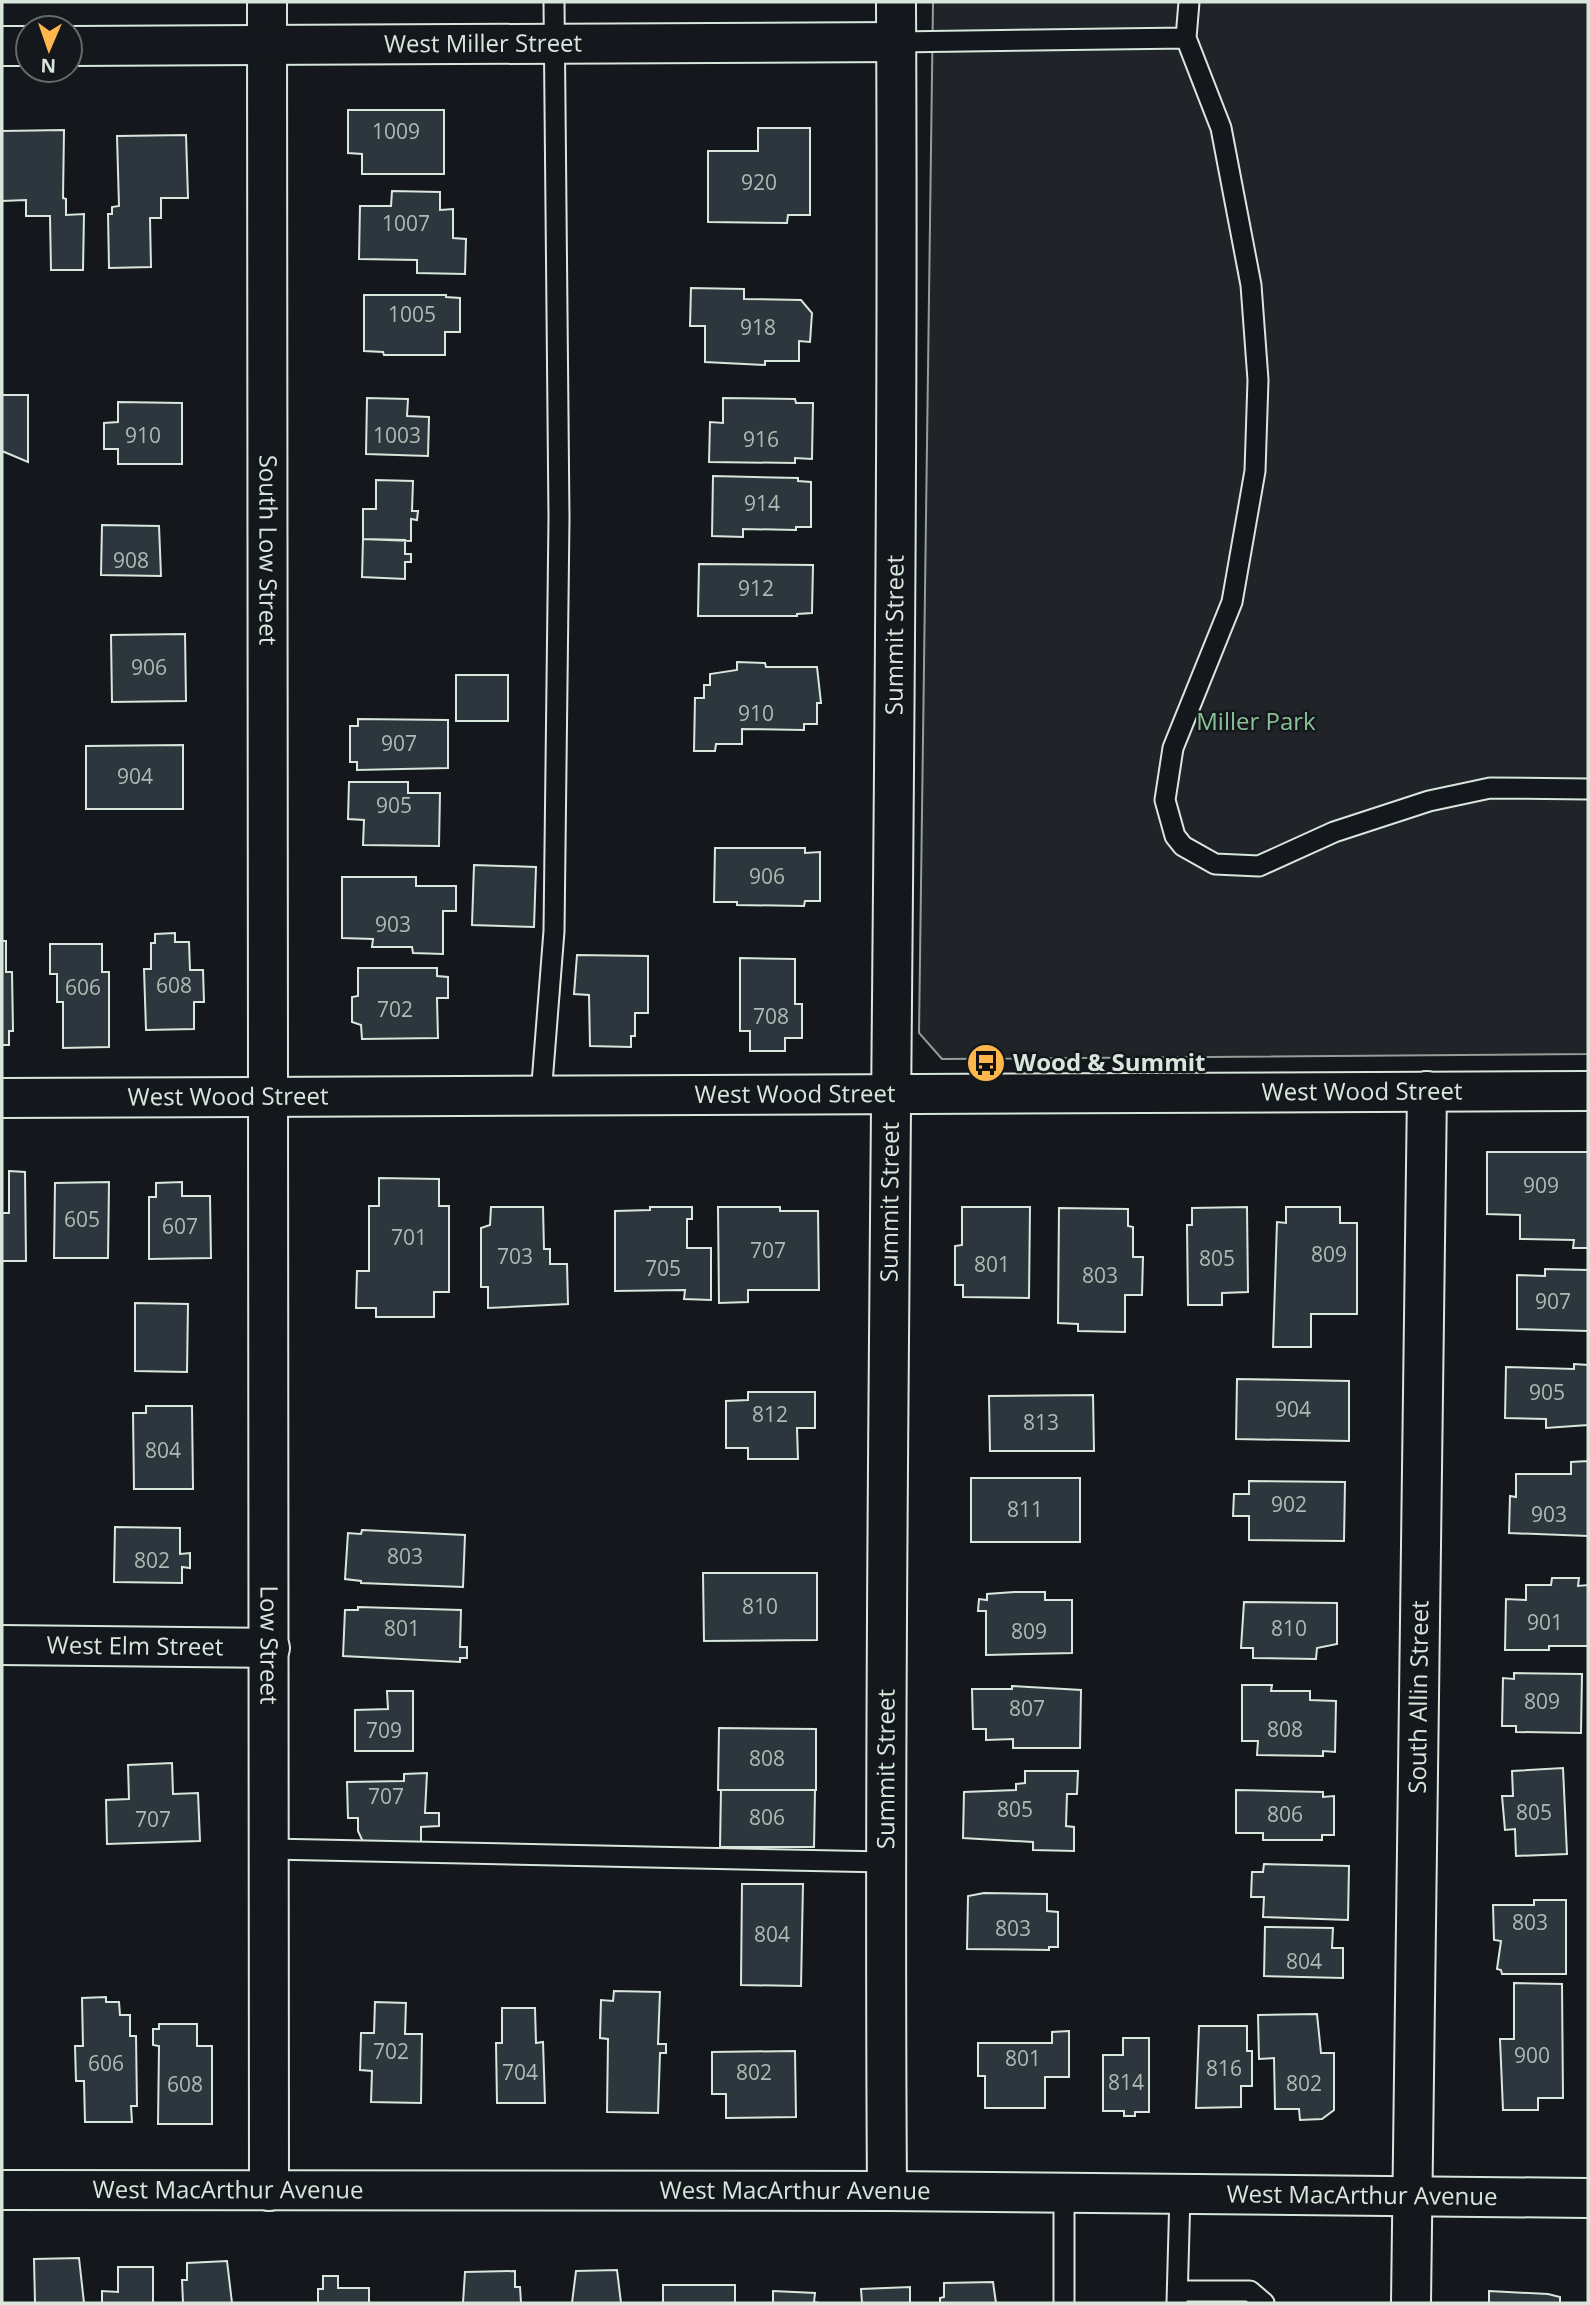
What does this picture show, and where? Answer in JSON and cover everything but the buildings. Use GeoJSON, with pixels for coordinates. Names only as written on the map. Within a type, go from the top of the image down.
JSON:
{"type":"FeatureCollection","features":[{"type":"Feature","properties":{"kind":"street","name":"South Low Street"},"geometry":{"type":"LineString","coordinates":[[267,2],[267,1098]]}},
{"type":"Feature","properties":{"kind":"street","name":"Summit Street"},"geometry":{"type":"LineString","coordinates":[[887,2191],[886,1862],[897,2]]}},
{"type":"Feature","properties":{"kind":"street","name":"West Miller Street"},"geometry":{"type":"LineString","coordinates":[[84,46],[897,42]]}},
{"type":"Feature","properties":{"kind":"street","name":"South Allin Street"},"geometry":{"type":"LineString","coordinates":[[1411,2303],[1427,1091]]}},
{"type":"Feature","properties":{"kind":"street","name":"West Wood Street"},"geometry":{"type":"LineString","coordinates":[[2,1098],[1588,1091]]}},
{"type":"Feature","properties":{"kind":"street","name":"Low Street"},"geometry":{"type":"LineString","coordinates":[[267,1098],[269,2191]]}},
{"type":"Feature","properties":{"kind":"street","name":"West Elm Street"},"geometry":{"type":"LineString","coordinates":[[2,1645],[270,1648]]}},
{"type":"Feature","properties":{"kind":"street","name":"West MacArthur Avenue"},"geometry":{"type":"LineString","coordinates":[[2,2190],[887,2191],[1588,2198]]}},
{"type":"Feature","properties":{"kind":"lane"},"geometry":{"type":"LineString","coordinates":[[541,1096],[554,917],[559,517],[554,2]]}},
{"type":"Feature","properties":{"kind":"lane"},"geometry":{"type":"LineString","coordinates":[[1189,2],[1186,38],[1221,128],[1251,285],[1258,380],[1255,471],[1232,602],[1173,748],[1165,800],[1175,836],[1183,846],[1216,864],[1259,866],[1334,832],[1421,803],[1490,788],[1588,789]]}},
{"type":"Feature","properties":{"kind":"lane"},"geometry":{"type":"LineString","coordinates":[[897,42],[1186,38]]}},
{"type":"Feature","properties":{"kind":"lane"},"geometry":{"type":"LineString","coordinates":[[270,1849],[886,1862]]}},
{"type":"Feature","properties":{"kind":"lane"},"geometry":{"type":"LineString","coordinates":[[1063,2303],[1064,2192]]}},
{"type":"Feature","properties":{"kind":"lane"},"geometry":{"type":"LineString","coordinates":[[1180,2193],[1177,2297],[1250,2291],[1264,2303]]}},
{"type":"Feature","properties":{"kind":"green space","name":"Miller Park"},"geometry":{"type":"Polygon","coordinates":[[[933,2],[1588,2],[1588,1054],[942,1059],[919,1033],[933,2]]]}},
{"type":"Feature","properties":{"kind":"place","name":"Wood & Summit"},"geometry":{"type":"Point","coordinates":[986,1063]}}]}
